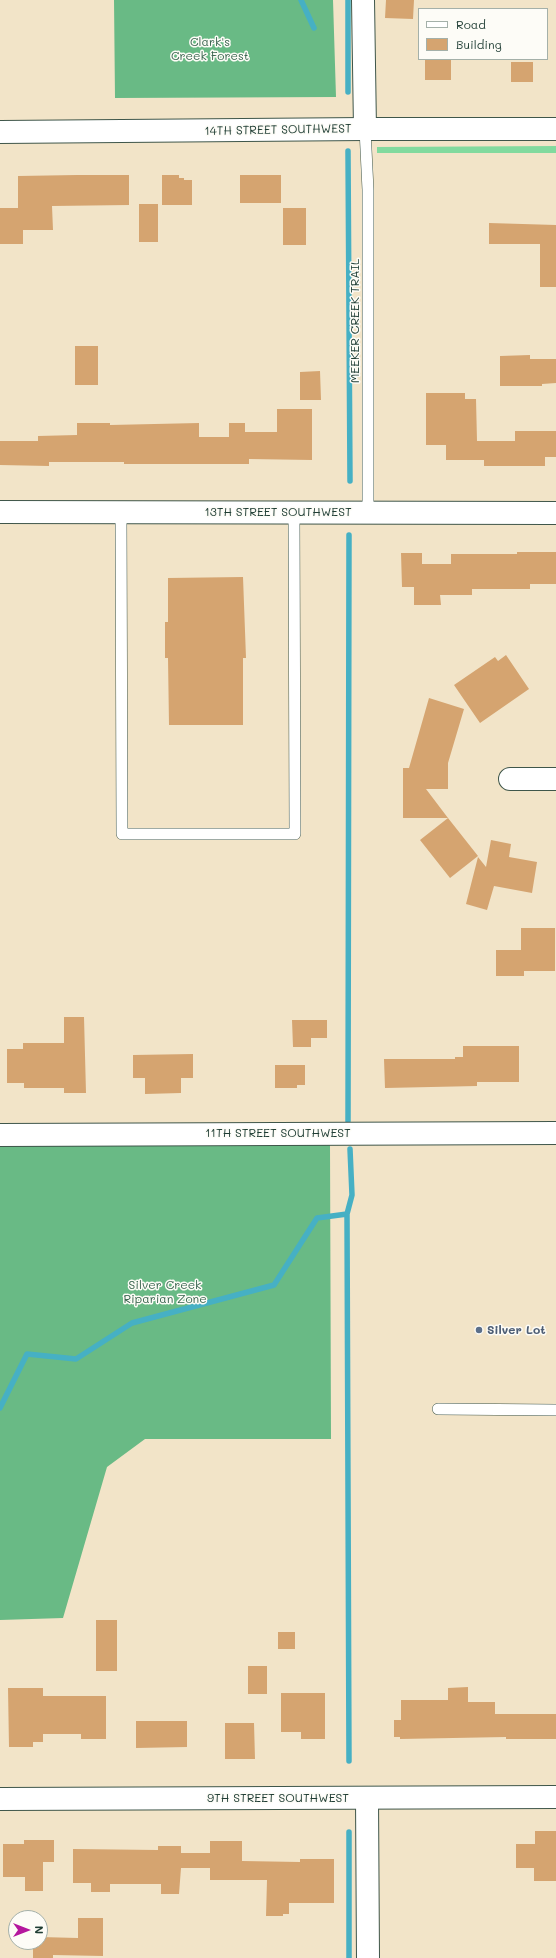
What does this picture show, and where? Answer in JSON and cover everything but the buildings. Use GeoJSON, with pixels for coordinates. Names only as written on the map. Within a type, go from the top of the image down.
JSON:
{"type":"FeatureCollection","features":[{"type":"Feature","properties":{"kind":"street"},"geometry":{"type":"LineString","coordinates":[[363,0],[366,129]]}},
{"type":"Feature","properties":{"kind":"street","name":"14TH STREET SOUTHWEST"},"geometry":{"type":"LineString","coordinates":[[0,132],[556,129]]}},
{"type":"Feature","properties":{"kind":"street","name":"13TH STREET SOUTHWEST"},"geometry":{"type":"LineString","coordinates":[[0,512],[556,513]]}},
{"type":"Feature","properties":{"kind":"street"},"geometry":{"type":"LineString","coordinates":[[510,779],[556,779]]}},
{"type":"Feature","properties":{"kind":"street","name":"11TH STREET SOUTHWEST"},"geometry":{"type":"LineString","coordinates":[[0,1135],[556,1133]]}},
{"type":"Feature","properties":{"kind":"street","name":"9TH STREET SOUTHWEST"},"geometry":{"type":"LineString","coordinates":[[0,1799],[556,1797]]}},
{"type":"Feature","properties":{"kind":"street"},"geometry":{"type":"LineString","coordinates":[[367,1798],[368,1958]]}},
{"type":"Feature","properties":{"kind":"lane","name":"MEEKER CREEK TRAIL"},"geometry":{"type":"LineString","coordinates":[[366,129],[368,190],[368,512]]}},
{"type":"Feature","properties":{"kind":"lane"},"geometry":{"type":"LineString","coordinates":[[121,512],[122,834],[295,834],[294,512]]}},
{"type":"Feature","properties":{"kind":"lane"},"geometry":{"type":"LineString","coordinates":[[438,1408],[556,1410]]}},
{"type":"Feature","properties":{"kind":"green space","name":"Clark's Creek Forest"},"geometry":{"type":"Polygon","coordinates":[[[114,0],[333,0],[336,97],[115,98],[114,0]]]}},
{"type":"Feature","properties":{"kind":"green space"},"geometry":{"type":"Polygon","coordinates":[[[556,146],[556,153],[377,153],[377,147],[556,146]]]}},
{"type":"Feature","properties":{"kind":"green space","name":"Silver Creek Riparian Zone"},"geometry":{"type":"Polygon","coordinates":[[[330,1145],[331,1439],[145,1439],[107,1467],[63,1618],[0,1620],[0,1146],[330,1145]]]}},
{"type":"Feature","properties":{"kind":"waterway"},"geometry":{"type":"LineString","coordinates":[[301,0],[314,28]]}},
{"type":"Feature","properties":{"kind":"waterway"},"geometry":{"type":"LineString","coordinates":[[348,0],[348,92]]}},
{"type":"Feature","properties":{"kind":"waterway"},"geometry":{"type":"LineString","coordinates":[[348,151],[350,481]]}},
{"type":"Feature","properties":{"kind":"waterway"},"geometry":{"type":"LineString","coordinates":[[348,1121],[349,535]]}},
{"type":"Feature","properties":{"kind":"waterway"},"geometry":{"type":"LineString","coordinates":[[0,1408],[27,1354],[76,1359],[132,1323],[274,1285],[317,1218],[347,1214],[352,1195],[350,1149]]}},
{"type":"Feature","properties":{"kind":"waterway"},"geometry":{"type":"LineString","coordinates":[[347,1214],[349,1761]]}},
{"type":"Feature","properties":{"kind":"waterway"},"geometry":{"type":"LineString","coordinates":[[349,1832],[349,1958]]}},
{"type":"Feature","properties":{"kind":"place","name":"Silver Lot"},"geometry":{"type":"Point","coordinates":[479,1330]}}]}
